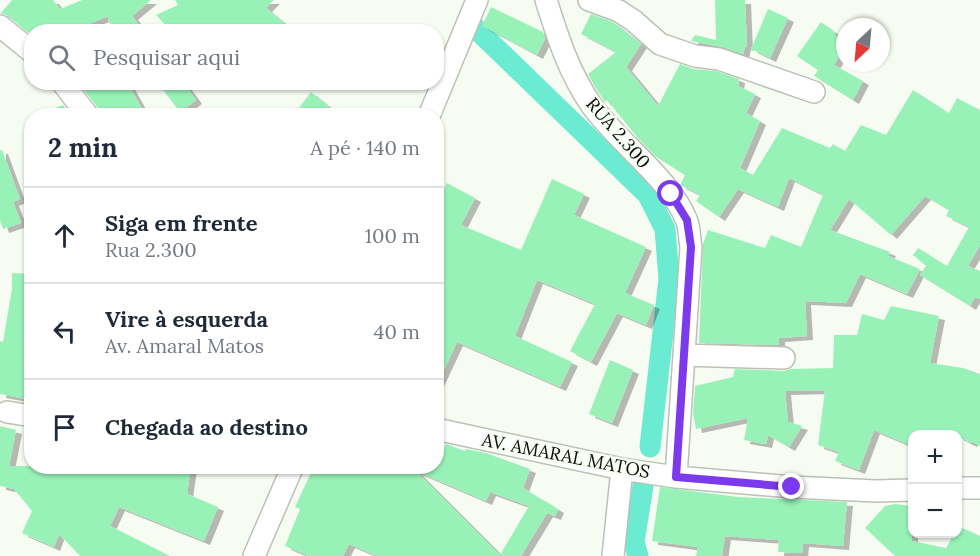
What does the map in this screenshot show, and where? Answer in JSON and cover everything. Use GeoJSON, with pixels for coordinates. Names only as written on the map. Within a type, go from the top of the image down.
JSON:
{"type":"FeatureCollection","features":[{"type":"Feature","properties":{"kind":"street"},"geometry":{"type":"LineString","coordinates":[[444,80],[477,0]]}},
{"type":"Feature","properties":{"kind":"street","name":"RUA 2.300"},"geometry":{"type":"LineString","coordinates":[[546,0],[564,58],[573,77],[593,107],[671,194],[687,220],[691,247],[676,477]]}},
{"type":"Feature","properties":{"kind":"street"},"geometry":{"type":"LineString","coordinates":[[589,0],[620,11],[660,44],[695,56],[719,58],[814,92]]}},
{"type":"Feature","properties":{"kind":"street"},"geometry":{"type":"LineString","coordinates":[[0,26],[24,46]]}},
{"type":"Feature","properties":{"kind":"street"},"geometry":{"type":"LineString","coordinates":[[68,90],[81,108]]}},
{"type":"Feature","properties":{"kind":"street"},"geometry":{"type":"LineString","coordinates":[[432,108],[440,90]]}},
{"type":"Feature","properties":{"kind":"street"},"geometry":{"type":"LineString","coordinates":[[684,355],[784,358]]}},
{"type":"Feature","properties":{"kind":"street"},"geometry":{"type":"LineString","coordinates":[[8,412],[24,415]]}},
{"type":"Feature","properties":{"kind":"street","name":"AV. AMARAL MATOS"},"geometry":{"type":"LineString","coordinates":[[444,431],[622,469],[676,477],[792,487],[908,490]]}},
{"type":"Feature","properties":{"kind":"street"},"geometry":{"type":"LineString","coordinates":[[613,556],[622,469]]}},
{"type":"Feature","properties":{"kind":"street"},"geometry":{"type":"LineString","coordinates":[[254,556],[290,474]]}},
{"type":"Feature","properties":{"kind":"street"},"geometry":{"type":"LineString","coordinates":[[962,488],[980,488]]}},
{"type":"Feature","properties":{"kind":"building"},"geometry":{"type":"Polygon","coordinates":[[[12,0],[53,0],[60,9],[82,0],[151,0],[132,16],[138,24],[111,24],[108,16],[88,24],[24,24],[24,29],[1,13],[12,0]]]}},
{"type":"Feature","properties":{"kind":"building"},"geometry":{"type":"Polygon","coordinates":[[[175,0],[274,0],[266,8],[285,24],[164,24],[156,15],[178,5],[175,0]]]}},
{"type":"Feature","properties":{"kind":"building"},"geometry":{"type":"Polygon","coordinates":[[[715,0],[745,0],[747,47],[745,46],[743,54],[723,47],[691,41],[695,35],[716,40],[715,0]]]}},
{"type":"Feature","properties":{"kind":"building"},"geometry":{"type":"Polygon","coordinates":[[[491,7],[543,32],[545,39],[537,55],[482,26],[491,7]]]}},
{"type":"Feature","properties":{"kind":"building"},"geometry":{"type":"Polygon","coordinates":[[[768,9],[788,18],[770,58],[751,49],[768,9]]]}},
{"type":"Feature","properties":{"kind":"building"},"geometry":{"type":"Polygon","coordinates":[[[591,14],[613,22],[641,44],[626,67],[658,106],[680,64],[693,69],[716,71],[739,79],[738,86],[755,94],[746,113],[760,121],[740,168],[753,175],[782,128],[830,148],[833,144],[845,151],[861,125],[886,135],[913,90],[949,113],[957,98],[980,110],[980,245],[968,266],[980,271],[980,299],[975,297],[970,306],[920,275],[926,266],[913,255],[918,248],[947,266],[969,227],[946,216],[949,210],[925,196],[891,235],[849,199],[830,230],[890,252],[888,256],[920,269],[907,294],[860,274],[846,303],[805,301],[807,336],[779,338],[779,345],[699,343],[703,244],[708,230],[765,248],[771,235],[801,247],[823,195],[789,178],[778,207],[738,189],[719,217],[696,201],[700,195],[680,185],[685,175],[655,156],[607,100],[605,102],[595,87],[588,74],[616,52],[581,34],[591,14]]]}},
{"type":"Feature","properties":{"kind":"building"},"geometry":{"type":"Polygon","coordinates":[[[821,22],[836,33],[834,35],[836,36],[836,62],[834,65],[836,72],[847,72],[863,81],[853,100],[814,76],[818,70],[797,56],[821,22]]]}},
{"type":"Feature","properties":{"kind":"building"},"geometry":{"type":"Polygon","coordinates":[[[84,90],[131,90],[142,108],[98,108],[84,90]]]}},
{"type":"Feature","properties":{"kind":"building"},"geometry":{"type":"Polygon","coordinates":[[[163,90],[189,90],[196,100],[185,108],[177,108],[163,90]]]}},
{"type":"Feature","properties":{"kind":"building"},"geometry":{"type":"Polygon","coordinates":[[[311,92],[330,108],[299,108],[311,92]]]}},
{"type":"Feature","properties":{"kind":"building"},"geometry":{"type":"Polygon","coordinates":[[[0,150],[2,150],[20,199],[13,202],[21,223],[3,229],[0,220],[0,150]]]}},
{"type":"Feature","properties":{"kind":"building"},"geometry":{"type":"Polygon","coordinates":[[[552,179],[584,194],[574,215],[646,247],[625,293],[654,305],[646,325],[617,313],[591,362],[570,351],[595,304],[537,280],[515,336],[572,362],[560,387],[457,342],[444,370],[444,189],[447,183],[475,198],[461,225],[521,250],[552,179]]]}},
{"type":"Feature","properties":{"kind":"building"},"geometry":{"type":"Polygon","coordinates":[[[12,273],[24,274],[24,398],[0,394],[0,341],[3,342],[12,288],[12,273]]]}},
{"type":"Feature","properties":{"kind":"building"},"geometry":{"type":"Polygon","coordinates":[[[891,306],[939,316],[930,363],[963,368],[980,374],[980,446],[962,438],[962,430],[908,430],[908,444],[874,430],[859,470],[835,461],[839,452],[818,445],[825,390],[785,391],[788,422],[802,426],[789,447],[768,435],[766,444],[744,440],[748,418],[696,429],[693,414],[695,386],[733,377],[735,369],[784,371],[833,368],[834,335],[857,335],[862,314],[884,320],[891,306]]]}},
{"type":"Feature","properties":{"kind":"building"},"geometry":{"type":"Polygon","coordinates":[[[610,360],[633,370],[612,423],[589,414],[610,360]]]}},
{"type":"Feature","properties":{"kind":"building"},"geometry":{"type":"Polygon","coordinates":[[[0,426],[16,430],[9,466],[24,466],[24,474],[190,474],[187,494],[218,507],[204,541],[119,507],[110,526],[170,556],[80,556],[59,534],[54,547],[22,533],[32,511],[14,489],[0,486],[0,426]]]}},
{"type":"Feature","properties":{"kind":"building"},"geometry":{"type":"Polygon","coordinates":[[[446,444],[465,451],[466,449],[486,453],[530,469],[523,488],[558,509],[555,516],[547,513],[521,556],[377,556],[349,544],[343,556],[309,556],[285,546],[300,509],[295,507],[310,474],[419,474],[500,555],[529,506],[490,492],[486,501],[423,474],[444,474],[446,444]]]}},
{"type":"Feature","properties":{"kind":"building"},"geometry":{"type":"Polygon","coordinates":[[[660,487],[738,497],[847,502],[843,546],[803,543],[802,553],[778,552],[779,540],[725,536],[722,556],[696,556],[698,547],[652,541],[660,487]]]}},
{"type":"Feature","properties":{"kind":"building"},"geometry":{"type":"Polygon","coordinates":[[[885,506],[908,506],[908,538],[912,538],[912,541],[946,548],[952,538],[962,538],[962,528],[980,536],[980,556],[895,556],[865,528],[885,506]]]}},
{"type":"Feature","properties":{"kind":"waterway"},"geometry":{"type":"LineString","coordinates":[[470,23],[648,195],[665,229],[669,279],[650,447]]}},
{"type":"Feature","properties":{"kind":"waterway"},"geometry":{"type":"LineString","coordinates":[[638,556],[634,542],[643,486]]}},
{"type":"Feature","properties":{"kind":"route"},"geometry":{"type":"LineString","coordinates":[[671,194],[687,220],[691,247],[676,477],[792,487]]}}]}
